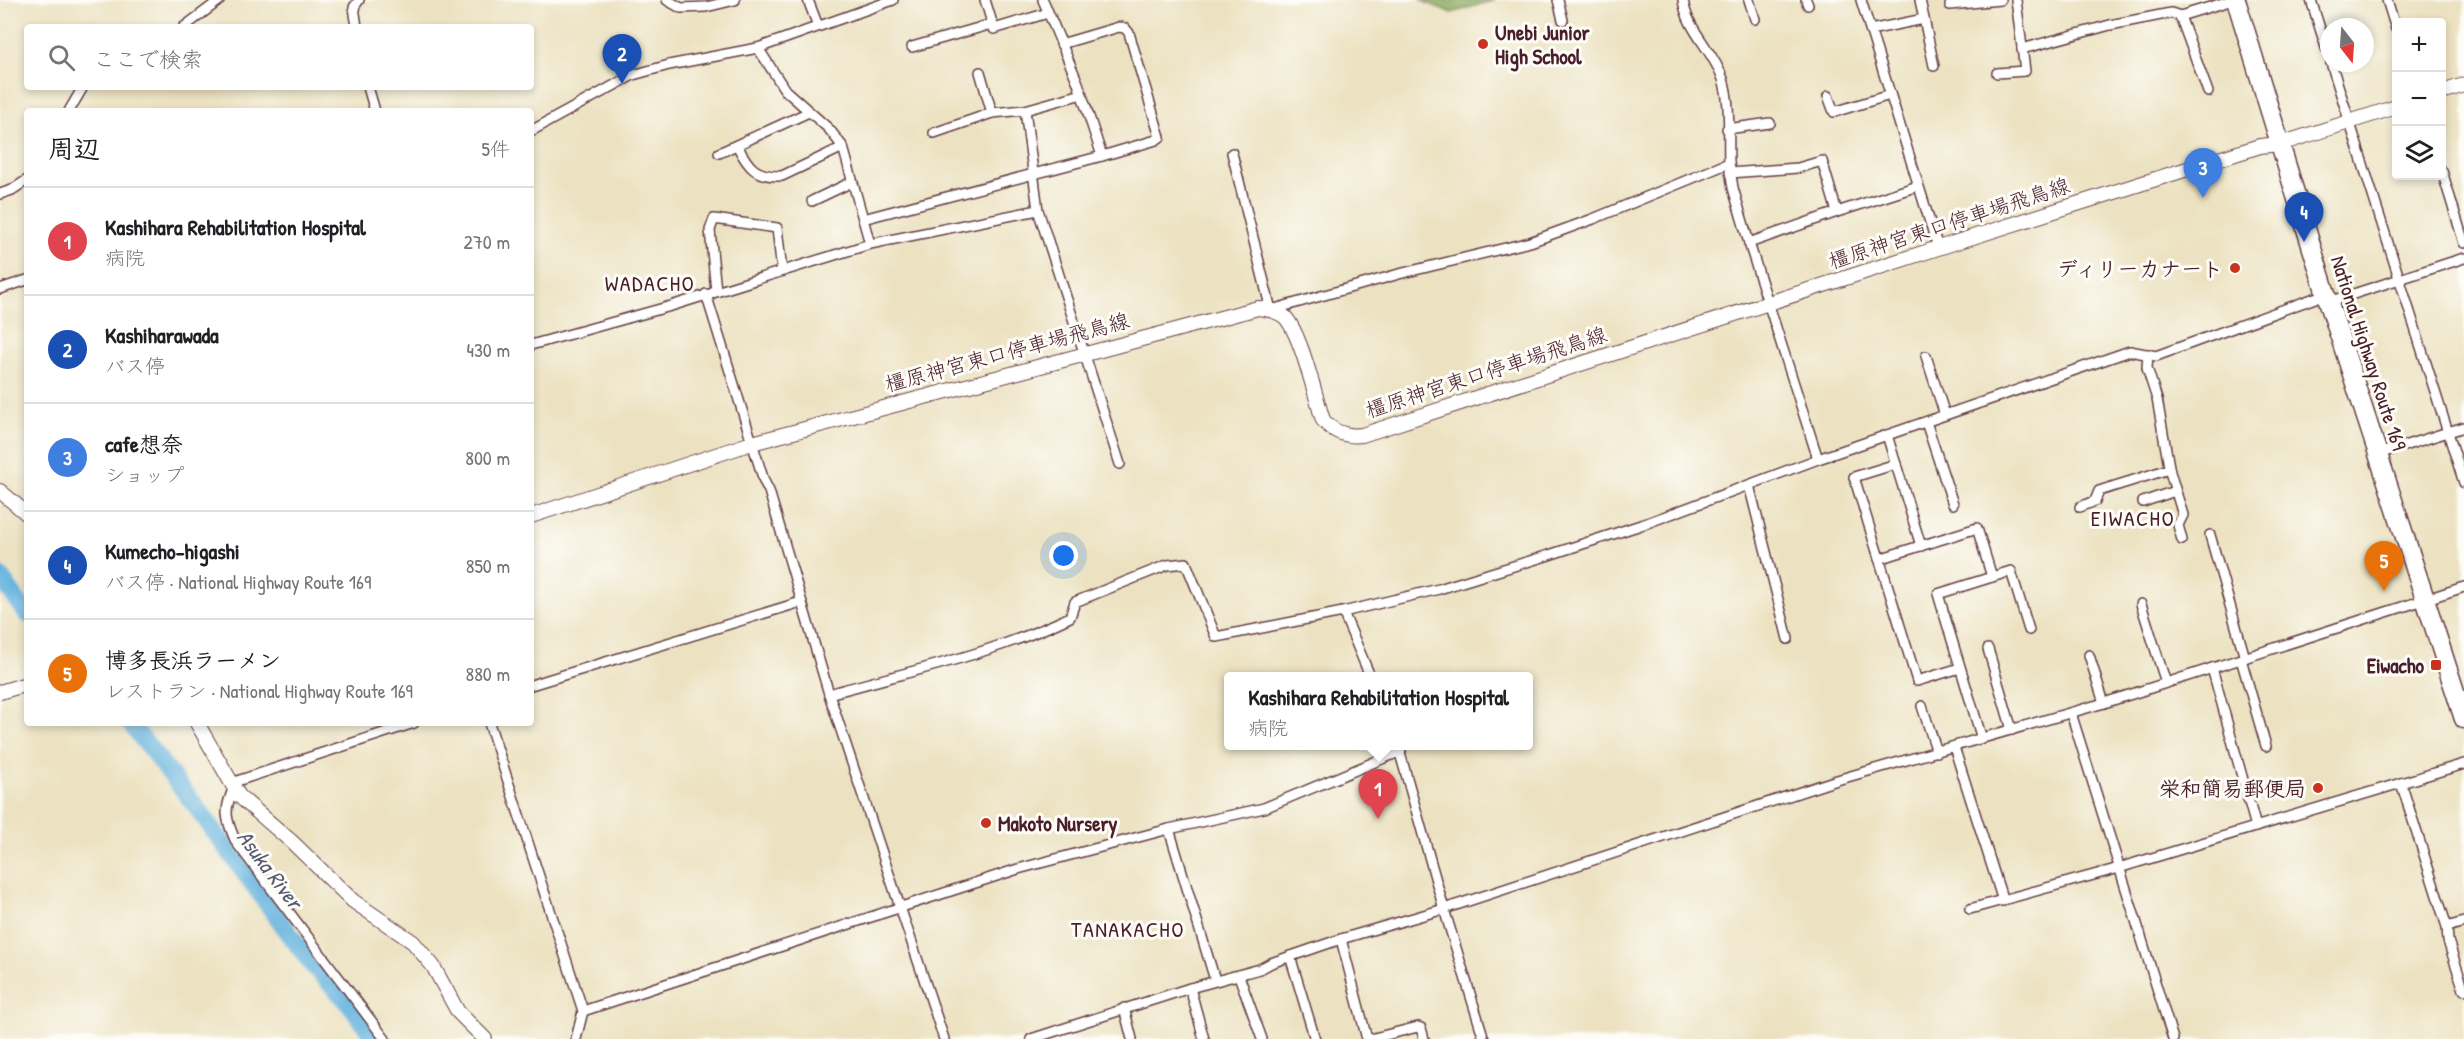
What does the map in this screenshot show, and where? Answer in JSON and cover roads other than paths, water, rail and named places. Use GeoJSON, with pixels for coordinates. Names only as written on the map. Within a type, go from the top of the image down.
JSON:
{"type":"FeatureCollection","features":[{"type":"Feature","properties":{"kind":"highway","name":"National Highway Route 169"},"geometry":{"type":"LineString","coordinates":[[2234,0],[2424,600],[2464,719]]}},
{"type":"Feature","properties":{"kind":"main road"},"geometry":{"type":"LineString","coordinates":[[2446,91],[2464,85]]}},
{"type":"Feature","properties":{"kind":"main road","name":"橿原神宮東口停車場飛鳥線"},"geometry":{"type":"LineString","coordinates":[[534,515],[752,443],[1252,309],[1271,310],[1286,318],[1295,334],[1323,420],[1337,432],[1355,436],[2260,146],[2280,144],[2392,109]]}},
{"type":"Feature","properties":{"kind":"main road"},"geometry":{"type":"LineString","coordinates":[[0,491],[24,511]]}},
{"type":"Feature","properties":{"kind":"main road"},"geometry":{"type":"LineString","coordinates":[[0,692],[24,685]]}},
{"type":"Feature","properties":{"kind":"main road"},"geometry":{"type":"LineString","coordinates":[[199,726],[232,785],[247,804],[292,842],[353,901],[413,942],[433,966],[458,1012],[484,1039]]}},
{"type":"Feature","properties":{"kind":"street"},"geometry":{"type":"LineString","coordinates":[[188,24],[220,0]]}},
{"type":"Feature","properties":{"kind":"street"},"geometry":{"type":"LineString","coordinates":[[357,24],[354,7],[359,0]]}},
{"type":"Feature","properties":{"kind":"street"},"geometry":{"type":"LineString","coordinates":[[667,0],[681,8],[706,8],[735,0]]}},
{"type":"Feature","properties":{"kind":"street"},"geometry":{"type":"LineString","coordinates":[[808,0],[818,26]]}},
{"type":"Feature","properties":{"kind":"street"},"geometry":{"type":"LineString","coordinates":[[534,129],[633,75],[669,65],[758,48],[893,0]]}},
{"type":"Feature","properties":{"kind":"street"},"geometry":{"type":"LineString","coordinates":[[985,0],[994,29],[1048,13]]}},
{"type":"Feature","properties":{"kind":"street"},"geometry":{"type":"LineString","coordinates":[[1043,0],[1082,94],[1101,156]]}},
{"type":"Feature","properties":{"kind":"street"},"geometry":{"type":"LineString","coordinates":[[1558,0],[1563,20]]}},
{"type":"Feature","properties":{"kind":"street"},"geometry":{"type":"LineString","coordinates":[[1683,0],[1685,15],[1723,78],[1727,100],[1730,173],[1749,243],[1818,459]]}},
{"type":"Feature","properties":{"kind":"street"},"geometry":{"type":"LineString","coordinates":[[1749,0],[1755,19]]}},
{"type":"Feature","properties":{"kind":"street"},"geometry":{"type":"LineString","coordinates":[[1861,0],[1938,248]]}},
{"type":"Feature","properties":{"kind":"street"},"geometry":{"type":"LineString","coordinates":[[1920,0],[1934,66]]}},
{"type":"Feature","properties":{"kind":"street"},"geometry":{"type":"LineString","coordinates":[[1950,5],[2000,0]]}},
{"type":"Feature","properties":{"kind":"street"},"geometry":{"type":"LineString","coordinates":[[1997,74],[2025,70],[2016,0]]}},
{"type":"Feature","properties":{"kind":"street"},"geometry":{"type":"LineString","coordinates":[[2022,50],[2110,25],[2171,13],[2180,16],[2234,0]]}},
{"type":"Feature","properties":{"kind":"street"},"geometry":{"type":"LineString","coordinates":[[2311,0],[2320,28]]}},
{"type":"Feature","properties":{"kind":"street"},"geometry":{"type":"LineString","coordinates":[[2387,0],[2393,18]]}},
{"type":"Feature","properties":{"kind":"street"},"geometry":{"type":"LineString","coordinates":[[2180,16],[2208,92]]}},
{"type":"Feature","properties":{"kind":"street"},"geometry":{"type":"LineString","coordinates":[[1870,30],[1924,19]]}},
{"type":"Feature","properties":{"kind":"street"},"geometry":{"type":"LineString","coordinates":[[912,47],[992,24]]}},
{"type":"Feature","properties":{"kind":"street"},"geometry":{"type":"LineString","coordinates":[[863,219],[1101,156],[1160,137],[1129,33],[1125,28],[1119,27],[1061,44]]}},
{"type":"Feature","properties":{"kind":"street"},"geometry":{"type":"LineString","coordinates":[[758,48],[785,90],[834,134],[843,147],[870,244]]}},
{"type":"Feature","properties":{"kind":"street"},"geometry":{"type":"LineString","coordinates":[[980,72],[992,113]]}},
{"type":"Feature","properties":{"kind":"street"},"geometry":{"type":"LineString","coordinates":[[2334,72],[2464,483]]}},
{"type":"Feature","properties":{"kind":"street"},"geometry":{"type":"LineString","coordinates":[[71,108],[81,90]]}},
{"type":"Feature","properties":{"kind":"street"},"geometry":{"type":"LineString","coordinates":[[369,90],[374,108]]}},
{"type":"Feature","properties":{"kind":"street"},"geometry":{"type":"LineString","coordinates":[[934,133],[992,113],[1025,110],[1082,94]]}},
{"type":"Feature","properties":{"kind":"street"},"geometry":{"type":"LineString","coordinates":[[1828,96],[1834,112],[1890,95]]}},
{"type":"Feature","properties":{"kind":"street"},"geometry":{"type":"LineString","coordinates":[[1025,110],[1038,210],[1120,464]]}},
{"type":"Feature","properties":{"kind":"street"},"geometry":{"type":"LineString","coordinates":[[719,153],[809,112]]}},
{"type":"Feature","properties":{"kind":"street"},"geometry":{"type":"LineString","coordinates":[[1728,129],[1770,123]]}},
{"type":"Feature","properties":{"kind":"street"},"geometry":{"type":"LineString","coordinates":[[737,145],[755,172],[773,176],[782,176],[843,147]]}},
{"type":"Feature","properties":{"kind":"street"},"geometry":{"type":"LineString","coordinates":[[1232,153],[1271,310],[1399,274],[1530,242],[1593,219],[1729,163]]}},
{"type":"Feature","properties":{"kind":"street"},"geometry":{"type":"LineString","coordinates":[[1730,173],[1798,168],[1822,161],[1837,212]]}},
{"type":"Feature","properties":{"kind":"street"},"geometry":{"type":"LineString","coordinates":[[2445,180],[2464,243]]}},
{"type":"Feature","properties":{"kind":"street"},"geometry":{"type":"LineString","coordinates":[[0,194],[24,182]]}},
{"type":"Feature","properties":{"kind":"street"},"geometry":{"type":"LineString","coordinates":[[812,201],[852,182]]}},
{"type":"Feature","properties":{"kind":"street"},"geometry":{"type":"LineString","coordinates":[[1749,243],[1918,186]]}},
{"type":"Feature","properties":{"kind":"street"},"geometry":{"type":"LineString","coordinates":[[534,344],[870,244],[1038,210]]}},
{"type":"Feature","properties":{"kind":"street"},"geometry":{"type":"LineString","coordinates":[[716,291],[710,230],[714,219],[777,228],[782,271]]}},
{"type":"Feature","properties":{"kind":"street"},"geometry":{"type":"LineString","coordinates":[[829,694],[995,648],[1043,630],[1070,617],[1075,602],[1167,565],[1186,563],[1216,637],[1343,612],[1439,589],[1647,523],[1818,459],[2130,351],[2156,356],[2328,298],[2400,279],[2464,258]]}},
{"type":"Feature","properties":{"kind":"street"},"geometry":{"type":"LineString","coordinates":[[0,289],[24,281]]}},
{"type":"Feature","properties":{"kind":"street"},"geometry":{"type":"LineString","coordinates":[[706,294],[769,491],[829,694],[944,1039]]}},
{"type":"Feature","properties":{"kind":"street"},"geometry":{"type":"LineString","coordinates":[[2148,354],[2147,368],[2157,399],[2169,469],[2182,515],[2178,525],[2182,540]]}},
{"type":"Feature","properties":{"kind":"street"},"geometry":{"type":"LineString","coordinates":[[1926,356],[1945,415]]}},
{"type":"Feature","properties":{"kind":"street"},"geometry":{"type":"LineString","coordinates":[[1926,422],[1953,504]]}},
{"type":"Feature","properties":{"kind":"street"},"geometry":{"type":"LineString","coordinates":[[2378,454],[2464,427]]}},
{"type":"Feature","properties":{"kind":"street"},"geometry":{"type":"LineString","coordinates":[[1887,435],[1921,546]]}},
{"type":"Feature","properties":{"kind":"street"},"geometry":{"type":"LineString","coordinates":[[1896,464],[1854,477],[1917,681],[1960,668]]}},
{"type":"Feature","properties":{"kind":"street"},"geometry":{"type":"LineString","coordinates":[[2080,507],[2095,501],[2099,491],[2169,469]]}},
{"type":"Feature","properties":{"kind":"street"},"geometry":{"type":"LineString","coordinates":[[1749,484],[1788,639]]}},
{"type":"Feature","properties":{"kind":"street"},"geometry":{"type":"LineString","coordinates":[[2143,502],[2175,491]]}},
{"type":"Feature","properties":{"kind":"street"},"geometry":{"type":"LineString","coordinates":[[1879,559],[1977,528],[1992,577]]}},
{"type":"Feature","properties":{"kind":"street"},"geometry":{"type":"LineString","coordinates":[[2210,535],[2266,746]]}},
{"type":"Feature","properties":{"kind":"street"},"geometry":{"type":"LineString","coordinates":[[1982,739],[1938,594],[2011,571],[2029,630]]}},
{"type":"Feature","properties":{"kind":"street"},"geometry":{"type":"LineString","coordinates":[[1031,1039],[1215,980],[1239,976],[1341,939],[1444,909],[1837,780],[2104,704],[2464,587]]}},
{"type":"Feature","properties":{"kind":"street"},"geometry":{"type":"LineString","coordinates":[[534,685],[801,602]]}},
{"type":"Feature","properties":{"kind":"street"},"geometry":{"type":"LineString","coordinates":[[2141,603],[2166,683]]}},
{"type":"Feature","properties":{"kind":"street"},"geometry":{"type":"LineString","coordinates":[[1343,612],[1368,672]]}},
{"type":"Feature","properties":{"kind":"street"},"geometry":{"type":"LineString","coordinates":[[1988,649],[2012,730]]}},
{"type":"Feature","properties":{"kind":"street"},"geometry":{"type":"LineString","coordinates":[[2089,655],[2104,704]]}},
{"type":"Feature","properties":{"kind":"street"},"geometry":{"type":"LineString","coordinates":[[2212,668],[2256,827]]}},
{"type":"Feature","properties":{"kind":"street"},"geometry":{"type":"LineString","coordinates":[[1922,706],[1936,752]]}},
{"type":"Feature","properties":{"kind":"street"},"geometry":{"type":"LineString","coordinates":[[2071,713],[2173,1039]]}},
{"type":"Feature","properties":{"kind":"street"},"geometry":{"type":"LineString","coordinates":[[384,1039],[236,842],[226,814],[232,785],[405,726]]}},
{"type":"Feature","properties":{"kind":"street"},"geometry":{"type":"LineString","coordinates":[[490,726],[583,1011],[576,1039]]}},
{"type":"Feature","properties":{"kind":"street"},"geometry":{"type":"LineString","coordinates":[[1954,747],[2003,901]]}},
{"type":"Feature","properties":{"kind":"street"},"geometry":{"type":"LineString","coordinates":[[583,1011],[1018,869],[1169,829],[1264,808],[1395,750]]}},
{"type":"Feature","properties":{"kind":"street"},"geometry":{"type":"LineString","coordinates":[[1401,750],[1444,909],[1484,1039]]}},
{"type":"Feature","properties":{"kind":"street"},"geometry":{"type":"LineString","coordinates":[[1970,909],[2121,867],[2464,764]]}},
{"type":"Feature","properties":{"kind":"street"},"geometry":{"type":"LineString","coordinates":[[2401,783],[2447,927],[2448,941],[2464,990]]}},
{"type":"Feature","properties":{"kind":"street"},"geometry":{"type":"LineString","coordinates":[[1169,829],[1215,980]]}},
{"type":"Feature","properties":{"kind":"street"},"geometry":{"type":"LineString","coordinates":[[2447,927],[2464,922]]}},
{"type":"Feature","properties":{"kind":"street"},"geometry":{"type":"LineString","coordinates":[[1341,939],[1369,1039],[1418,1027],[1421,1028],[1424,1039]]}},
{"type":"Feature","properties":{"kind":"street"},"geometry":{"type":"LineString","coordinates":[[1290,956],[1315,1039]]}},
{"type":"Feature","properties":{"kind":"street"},"geometry":{"type":"LineString","coordinates":[[1239,976],[1262,1039]]}},
{"type":"Feature","properties":{"kind":"street"},"geometry":{"type":"LineString","coordinates":[[1190,988],[1204,1039]]}},
{"type":"Feature","properties":{"kind":"street"},"geometry":{"type":"LineString","coordinates":[[1124,1008],[1132,1039]]}},
{"type":"Feature","properties":{"kind":"waterway","name":"Asuka River"},"geometry":{"type":"LineString","coordinates":[[0,576],[24,610]]}},
{"type":"Feature","properties":{"kind":"waterway","name":"Asuka River"},"geometry":{"type":"LineString","coordinates":[[132,726],[194,804],[313,966],[350,1004],[375,1039]]}},
{"type":"Feature","properties":{"kind":"place","name":"Unebi Junior High School"},"geometry":{"type":"Point","coordinates":[1483,44]}},
{"type":"Feature","properties":{"kind":"place","name":"Kashiharawada"},"geometry":{"type":"Point","coordinates":[622,84]}},
{"type":"Feature","properties":{"kind":"place","name":"cafe想奈"},"geometry":{"type":"Point","coordinates":[2203,198]}},
{"type":"Feature","properties":{"kind":"place","name":"Kumecho-higashi"},"geometry":{"type":"Point","coordinates":[2304,242]}},
{"type":"Feature","properties":{"kind":"place","name":"ディリーカナート"},"geometry":{"type":"Point","coordinates":[2235,268]}},
{"type":"Feature","properties":{"kind":"place","name":"博多長浜ラーメン"},"geometry":{"type":"Point","coordinates":[2384,591]}},
{"type":"Feature","properties":{"kind":"place","name":"Eiwacho"},"geometry":{"type":"Point","coordinates":[2436,665]}},
{"type":"Feature","properties":{"kind":"place","name":"栄和簡易郵便局"},"geometry":{"type":"Point","coordinates":[2318,788]}},
{"type":"Feature","properties":{"kind":"place","name":"Kashihara Rehabilitation Hospital"},"geometry":{"type":"Point","coordinates":[1378,819]}},
{"type":"Feature","properties":{"kind":"place","name":"Makoto Nursery"},"geometry":{"type":"Point","coordinates":[986,823]}},
{"type":"Feature","properties":{"kind":"district","name":"WADACHO"},"geometry":{"type":"Point","coordinates":[650,283]}},
{"type":"Feature","properties":{"kind":"district","name":"EIWACHO"},"geometry":{"type":"Point","coordinates":[2133,518]}},
{"type":"Feature","properties":{"kind":"district","name":"TANAKACHO"},"geometry":{"type":"Point","coordinates":[1128,929]}}]}
